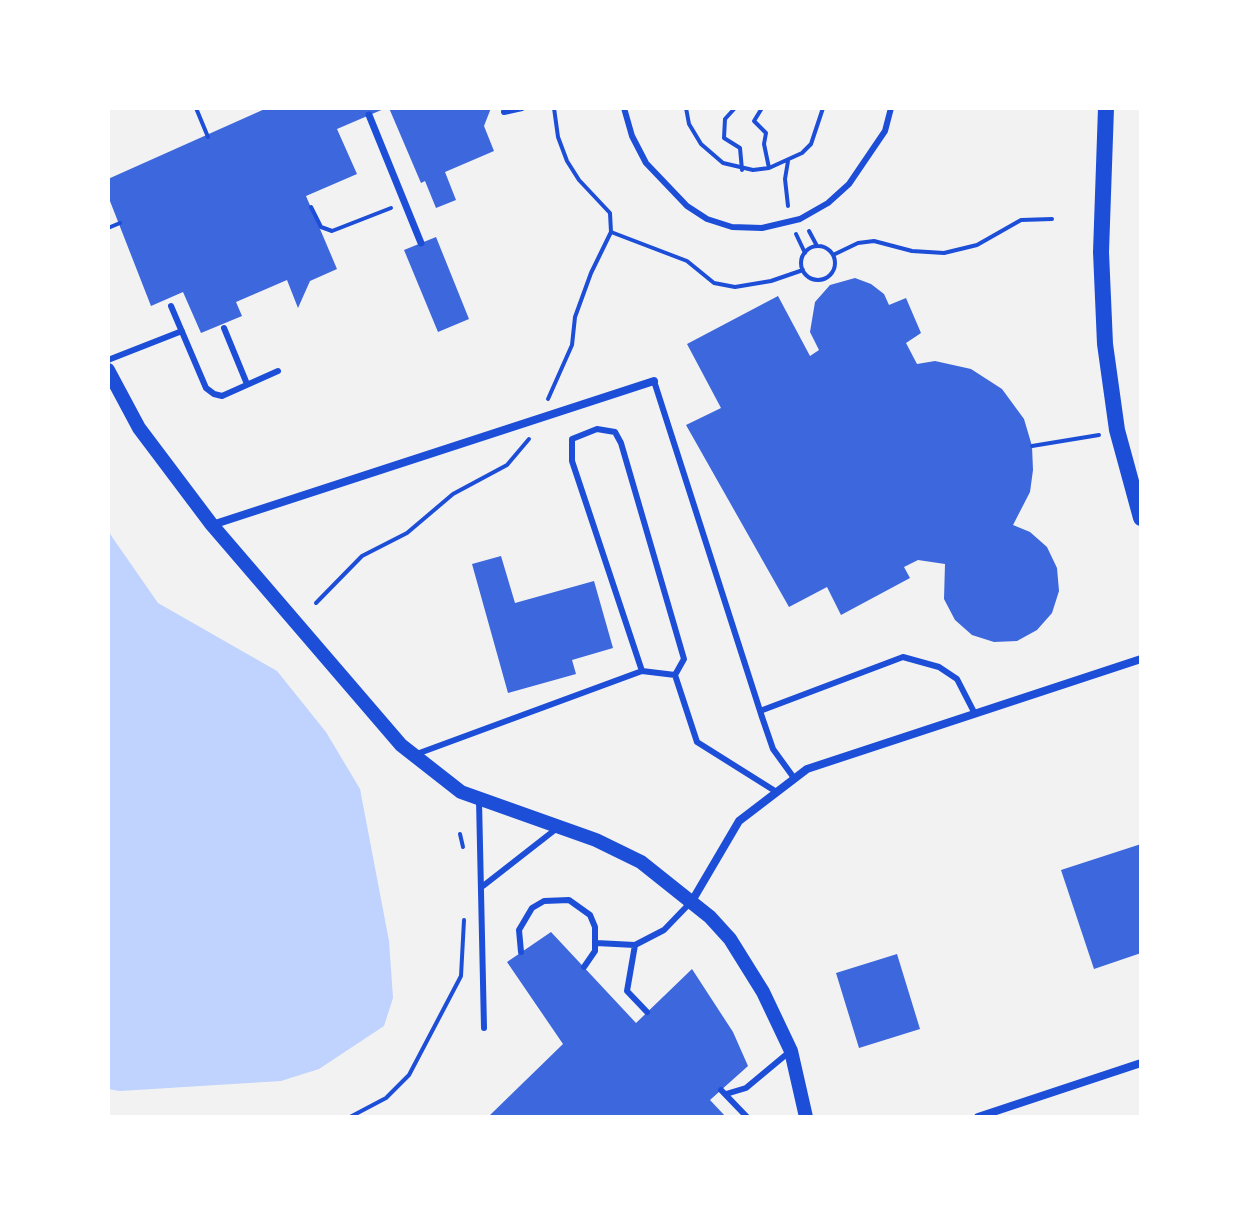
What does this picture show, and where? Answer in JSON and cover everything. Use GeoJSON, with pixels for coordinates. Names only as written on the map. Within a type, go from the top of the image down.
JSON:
{"type":"FeatureCollection","features":[{"type":"Feature","properties":{"kind":"main road"},"geometry":{"type":"LineString","coordinates":[[1106,108],[1101,252],[1105,344],[1117,430],[1141,518]]}},
{"type":"Feature","properties":{"kind":"street"},"geometry":{"type":"LineString","coordinates":[[369,115],[421,243]]}},
{"type":"Feature","properties":{"kind":"street"},"geometry":{"type":"LineString","coordinates":[[108,370],[139,428],[212,525],[346,685],[413,756],[461,792],[559,826],[641,862],[692,901],[730,939],[763,992],[791,1051],[806,1117]]}},
{"type":"Feature","properties":{"kind":"street"},"geometry":{"type":"LineString","coordinates":[[212,525],[654,381]]}},
{"type":"Feature","properties":{"kind":"street"},"geometry":{"type":"LineString","coordinates":[[692,901],[739,821],[807,769],[1141,659]]}},
{"type":"Feature","properties":{"kind":"street"},"geometry":{"type":"LineString","coordinates":[[978,1117],[1141,1063]]}},
{"type":"Feature","properties":{"kind":"lane"},"geometry":{"type":"LineString","coordinates":[[504,112],[522,108]]}},
{"type":"Feature","properties":{"kind":"lane"},"geometry":{"type":"LineString","coordinates":[[624,108],[632,136],[646,163],[687,206],[707,219],[732,227],[762,228],[800,219],[828,203],[849,184],[885,131],[891,108]]}},
{"type":"Feature","properties":{"kind":"lane"},"geometry":{"type":"LineString","coordinates":[[171,306],[206,388],[214,394],[222,396],[278,371]]}},
{"type":"Feature","properties":{"kind":"lane"},"geometry":{"type":"LineString","coordinates":[[224,328],[247,384]]}},
{"type":"Feature","properties":{"kind":"lane"},"geometry":{"type":"LineString","coordinates":[[108,360],[182,331]]}},
{"type":"Feature","properties":{"kind":"lane"},"geometry":{"type":"LineString","coordinates":[[654,381],[773,749],[794,778]]}},
{"type":"Feature","properties":{"kind":"lane"},"geometry":{"type":"LineString","coordinates":[[642,671],[572,461],[572,439],[597,429],[615,432],[621,443],[684,659],[675,675],[697,742],[775,791]]}},
{"type":"Feature","properties":{"kind":"lane"},"geometry":{"type":"LineString","coordinates":[[760,711],[903,657],[939,667],[957,679],[975,714]]}},
{"type":"Feature","properties":{"kind":"lane"},"geometry":{"type":"LineString","coordinates":[[413,756],[642,671],[675,675]]}},
{"type":"Feature","properties":{"kind":"lane"},"geometry":{"type":"LineString","coordinates":[[479,800],[484,1028]]}},
{"type":"Feature","properties":{"kind":"lane"},"geometry":{"type":"LineString","coordinates":[[483,886],[559,826]]}},
{"type":"Feature","properties":{"kind":"lane"},"geometry":{"type":"LineString","coordinates":[[521,952],[519,930],[524,918],[544,901],[569,900],[590,915],[596,943],[584,967]]}},
{"type":"Feature","properties":{"kind":"lane"},"geometry":{"type":"LineString","coordinates":[[596,943],[635,945],[664,930],[692,901]]}},
{"type":"Feature","properties":{"kind":"lane"},"geometry":{"type":"LineString","coordinates":[[635,945],[627,991],[647,1012]]}},
{"type":"Feature","properties":{"kind":"lane"},"geometry":{"type":"LineString","coordinates":[[747,1117],[723,1092],[746,1088],[791,1051]]}},
{"type":"Feature","properties":{"kind":"path"},"geometry":{"type":"LineString","coordinates":[[196,108],[208,137]]}},
{"type":"Feature","properties":{"kind":"path"},"geometry":{"type":"LineString","coordinates":[[316,603],[362,556],[407,533],[453,494],[507,465],[526,445],[572,345],[575,317],[611,232],[610,213],[567,161],[558,137],[554,108]]}},
{"type":"Feature","properties":{"kind":"path"},"geometry":{"type":"LineString","coordinates":[[686,108],[689,124],[701,144],[723,163],[742,170],[769,168],[788,161],[811,144],[823,108]]}},
{"type":"Feature","properties":{"kind":"path"},"geometry":{"type":"LineString","coordinates":[[735,108],[725,119],[724,138],[740,148],[742,170]]}},
{"type":"Feature","properties":{"kind":"path"},"geometry":{"type":"LineString","coordinates":[[762,108],[754,121],[766,133],[764,144],[769,168]]}},
{"type":"Feature","properties":{"kind":"path"},"geometry":{"type":"LineString","coordinates":[[788,161],[785,179],[788,203]]}},
{"type":"Feature","properties":{"kind":"path"},"geometry":{"type":"LineString","coordinates":[[311,207],[321,227],[338,231],[404,202]]}},
{"type":"Feature","properties":{"kind":"path"},"geometry":{"type":"LineString","coordinates":[[833,255],[858,243],[874,241],[912,251],[944,253],[977,245],[1021,220],[1052,219]]}},
{"type":"Feature","properties":{"kind":"path"},"geometry":{"type":"LineString","coordinates":[[108,228],[120,223]]}},
{"type":"Feature","properties":{"kind":"path"},"geometry":{"type":"LineString","coordinates":[[611,232],[687,261],[714,283],[735,287],[771,281],[803,270]]}},
{"type":"Feature","properties":{"kind":"path"},"geometry":{"type":"LineString","coordinates":[[824,247],[833,255],[834,271],[827,278],[815,280],[803,270],[802,258],[812,248],[824,247]]}},
{"type":"Feature","properties":{"kind":"path"},"geometry":{"type":"LineString","coordinates":[[827,278],[830,285]]}},
{"type":"Feature","properties":{"kind":"path"},"geometry":{"type":"LineString","coordinates":[[1032,446],[1110,433]]}},
{"type":"Feature","properties":{"kind":"path"},"geometry":{"type":"LineString","coordinates":[[460,834],[465,857]]}},
{"type":"Feature","properties":{"kind":"path"},"geometry":{"type":"LineString","coordinates":[[350,1117],[386,1098],[409,1075],[461,976],[464,914]]}},
{"type":"Feature","properties":{"kind":"water"},"geometry":{"type":"Polygon","coordinates":[[[108,531],[158,603],[277,671],[326,732],[360,789],[389,941],[393,998],[384,1026],[319,1069],[281,1081],[120,1091],[108,1089],[108,531]]]}},
{"type":"Feature","properties":{"kind":"building"},"geometry":{"type":"Polygon","coordinates":[[[267,108],[386,108],[337,129],[357,174],[306,196],[337,269],[310,281],[298,308],[287,280],[236,302],[242,316],[201,333],[183,292],[151,306],[108,196],[108,179],[267,108]]]}},
{"type":"Feature","properties":{"kind":"building"},"geometry":{"type":"Polygon","coordinates":[[[389,108],[491,108],[484,126],[494,151],[445,172],[456,200],[436,208],[425,181],[421,183],[389,108]]]}},
{"type":"Feature","properties":{"kind":"building"},"geometry":{"type":"Polygon","coordinates":[[[436,237],[469,319],[438,332],[404,250],[436,237]]]}},
{"type":"Feature","properties":{"kind":"building"},"geometry":{"type":"Polygon","coordinates":[[[855,278],[871,284],[884,294],[889,305],[906,298],[921,333],[906,343],[917,364],[935,361],[971,369],[1002,389],[1024,419],[1032,446],[1033,470],[1030,492],[1013,525],[1030,532],[1047,547],[1057,568],[1059,591],[1052,613],[1037,630],[1017,641],[994,642],[972,635],[955,620],[944,599],[945,564],[918,560],[904,567],[910,578],[841,615],[827,587],[789,607],[686,425],[721,408],[687,344],[778,296],[810,356],[819,350],[810,332],[815,302],[830,285],[855,278]]]}},
{"type":"Feature","properties":{"kind":"building"},"geometry":{"type":"Polygon","coordinates":[[[501,556],[515,603],[594,581],[613,648],[572,660],[576,674],[508,693],[472,564],[501,556]]]}},
{"type":"Feature","properties":{"kind":"building"},"geometry":{"type":"Polygon","coordinates":[[[1141,844],[1141,953],[1094,969],[1061,870],[1141,844]]]}},
{"type":"Feature","properties":{"kind":"building"},"geometry":{"type":"Polygon","coordinates":[[[551,932],[636,1023],[692,969],[733,1032],[748,1066],[710,1100],[726,1117],[488,1117],[563,1044],[507,962],[551,932]]]}},
{"type":"Feature","properties":{"kind":"building"},"geometry":{"type":"Polygon","coordinates":[[[897,954],[920,1029],[859,1048],[836,973],[897,954]]]}}]}
